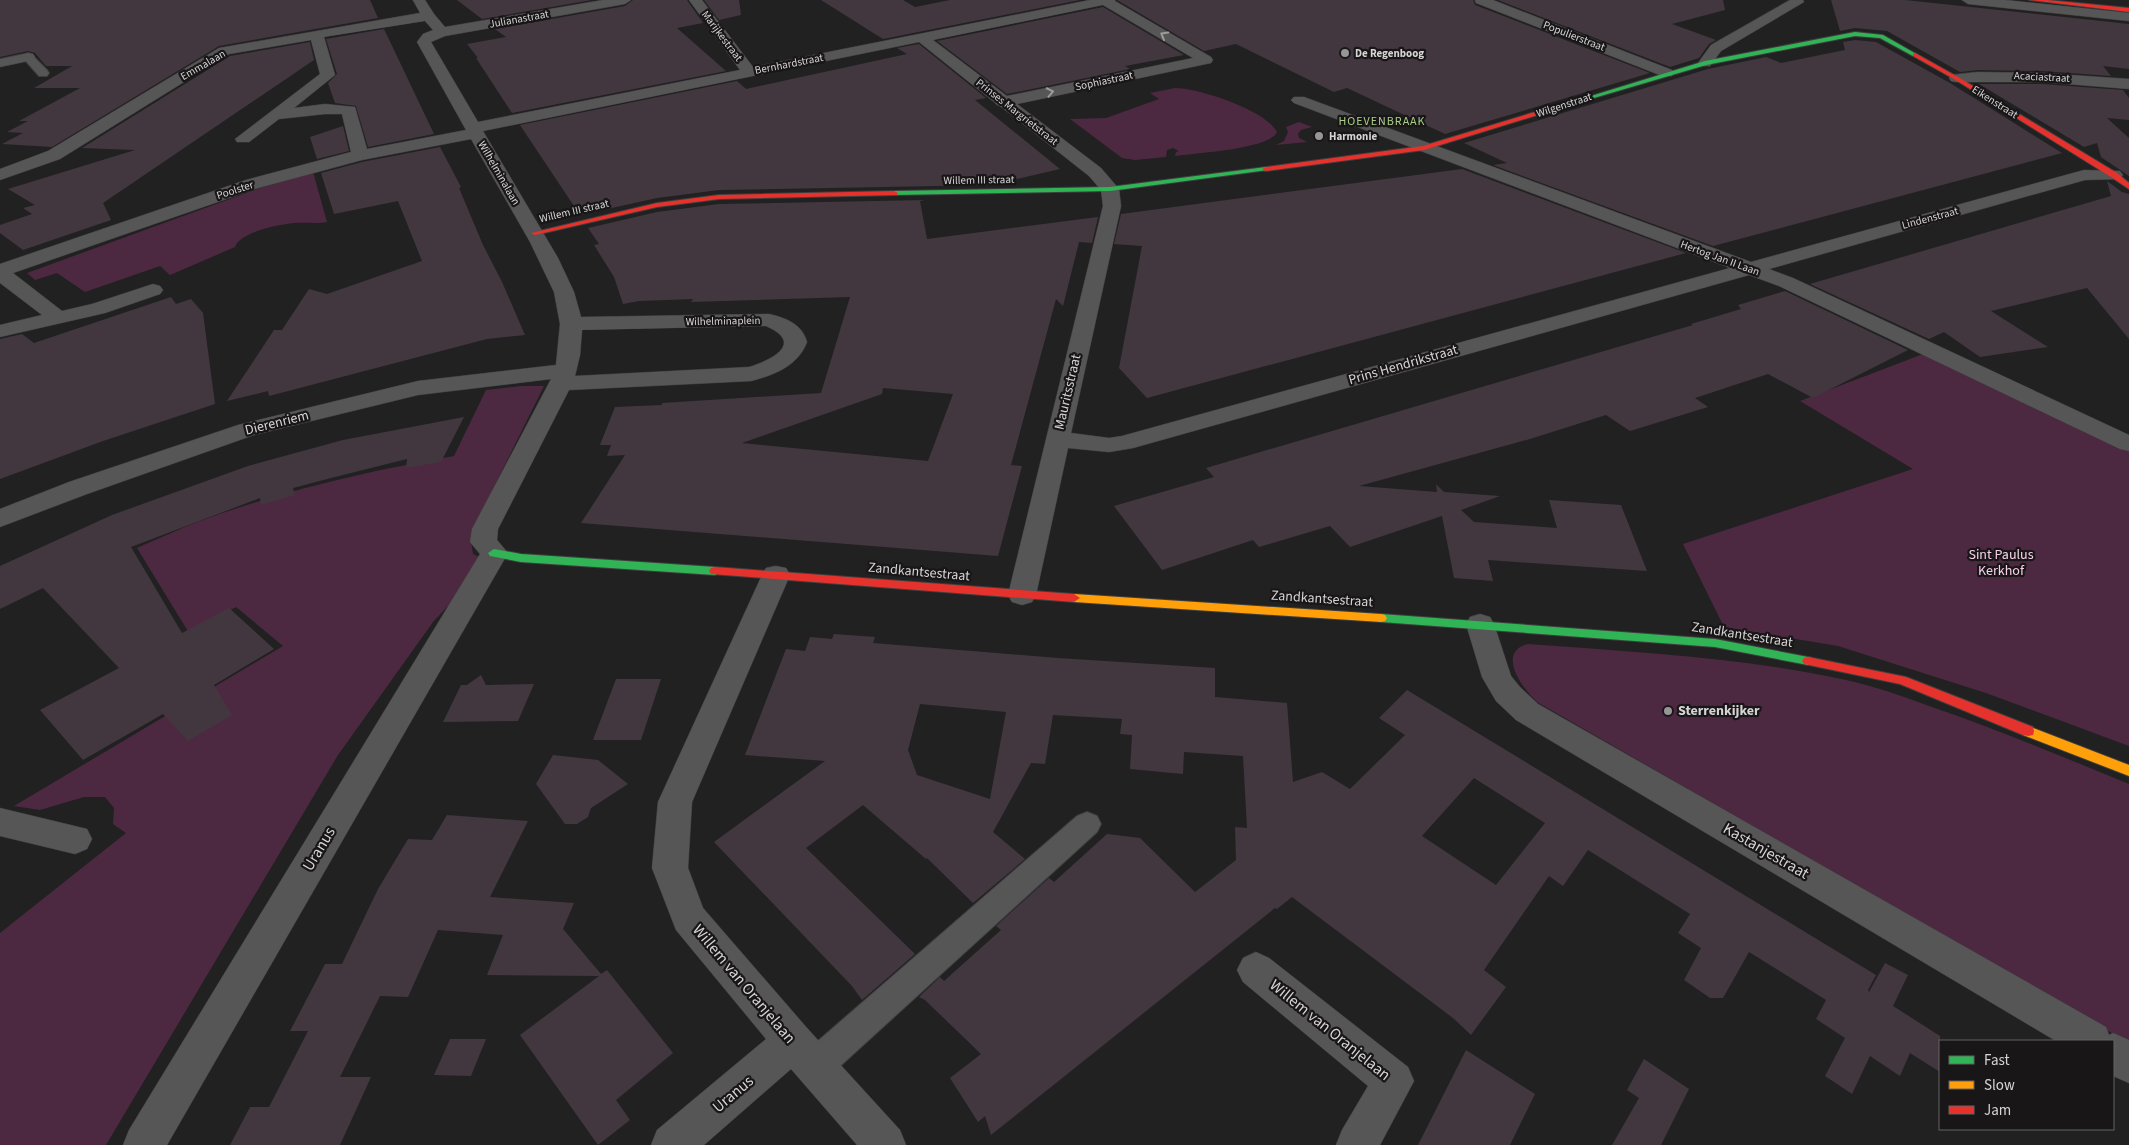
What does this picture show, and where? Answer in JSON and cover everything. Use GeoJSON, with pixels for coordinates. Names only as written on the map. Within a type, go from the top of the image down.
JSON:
{"type":"FeatureCollection","features":[{"type":"Feature","properties":{"kind":"street","name":"Julianastraat"},"geometry":{"type":"LineString","coordinates":[[442,32],[625,0]]}},
{"type":"Feature","properties":{"kind":"street","name":"Marijkestraat"},"geometry":{"type":"LineString","coordinates":[[695,0],[749,72]]}},
{"type":"Feature","properties":{"kind":"street","name":"Bernhardstraat"},"geometry":{"type":"LineString","coordinates":[[475,130],[1105,0]]}},
{"type":"Feature","properties":{"kind":"street","name":"Sophiastraat"},"geometry":{"type":"LineString","coordinates":[[1002,102],[1206,60],[1105,0]]}},
{"type":"Feature","properties":{"kind":"street","name":"Populierstraat"},"geometry":{"type":"LineString","coordinates":[[1481,0],[1666,73]]}},
{"type":"Feature","properties":{"kind":"street"},"geometry":{"type":"LineString","coordinates":[[1968,0],[2129,17]]}},
{"type":"Feature","properties":{"kind":"street"},"geometry":{"type":"LineString","coordinates":[[2032,0],[2129,10]]}},
{"type":"Feature","properties":{"kind":"street"},"geometry":{"type":"LineString","coordinates":[[2090,0],[2129,4]]}},
{"type":"Feature","properties":{"kind":"street"},"geometry":{"type":"LineString","coordinates":[[1705,63],[1716,48],[1797,1]]}},
{"type":"Feature","properties":{"kind":"street"},"geometry":{"type":"LineString","coordinates":[[424,8],[442,32]]}},
{"type":"Feature","properties":{"kind":"street","name":"Emmalaan"},"geometry":{"type":"LineString","coordinates":[[0,175],[54,155],[224,51],[316,34],[424,8]]}},
{"type":"Feature","properties":{"kind":"street","name":"Wilhelminalaan"},"geometry":{"type":"LineString","coordinates":[[442,32],[428,37],[424,42],[536,233],[564,294],[571,324],[564,378],[485,529],[483,542],[494,553]]}},
{"type":"Feature","properties":{"kind":"street"},"geometry":{"type":"LineString","coordinates":[[243,139],[328,75],[316,34]]}},
{"type":"Feature","properties":{"kind":"street","name":"Wilgenstraat"},"geometry":{"type":"LineString","coordinates":[[1424,148],[1463,138],[1666,73],[1705,63],[1855,34]]}},
{"type":"Feature","properties":{"kind":"street","name":"Eikenstraat"},"geometry":{"type":"LineString","coordinates":[[1855,34],[1882,36],[1956,78],[2129,187]]}},
{"type":"Feature","properties":{"kind":"street","name":"Prinses Margrietstraat"},"geometry":{"type":"LineString","coordinates":[[922,38],[1002,102],[1095,172],[1110,189]]}},
{"type":"Feature","properties":{"kind":"street"},"geometry":{"type":"LineString","coordinates":[[0,63],[28,57]]}},
{"type":"Feature","properties":{"kind":"street","name":"Acaciastraat"},"geometry":{"type":"LineString","coordinates":[[1956,78],[1996,75],[2129,84]]}},
{"type":"Feature","properties":{"kind":"street","name":"Hertog Jan II Laan"},"geometry":{"type":"LineString","coordinates":[[1299,100],[1786,282],[2129,444]]}},
{"type":"Feature","properties":{"kind":"street"},"geometry":{"type":"LineString","coordinates":[[275,115],[325,110],[349,110],[360,155]]}},
{"type":"Feature","properties":{"kind":"street","name":"Poolster"},"geometry":{"type":"LineString","coordinates":[[0,272],[252,184],[360,155],[475,130]]}},
{"type":"Feature","properties":{"kind":"street","name":"Willem III straat"},"geometry":{"type":"LineString","coordinates":[[536,233],[658,205],[719,197],[1110,189],[1424,148]]}},
{"type":"Feature","properties":{"kind":"street","name":"Lindenstraat"},"geometry":{"type":"LineString","coordinates":[[1748,268],[2084,175],[2114,176]]}},
{"type":"Feature","properties":{"kind":"street","name":"Mauritsstraat"},"geometry":{"type":"LineString","coordinates":[[1022,595],[1112,206],[1110,189]]}},
{"type":"Feature","properties":{"kind":"street","name":"Prins Hendrikstraat"},"geometry":{"type":"LineString","coordinates":[[1057,439],[1109,445],[1124,443],[1748,268]]}},
{"type":"Feature","properties":{"kind":"street","name":"Poolster"},"geometry":{"type":"LineString","coordinates":[[0,272],[57,318]]}},
{"type":"Feature","properties":{"kind":"street"},"geometry":{"type":"LineString","coordinates":[[0,331],[98,310],[153,290]]}},
{"type":"Feature","properties":{"kind":"street","name":"Wilhelminaplein"},"geometry":{"type":"LineString","coordinates":[[564,378],[751,374],[768,370],[782,361],[793,351],[795,341],[792,331],[782,324],[769,320],[571,324]]}},
{"type":"Feature","properties":{"kind":"street","name":"Dierenriem"},"geometry":{"type":"LineString","coordinates":[[0,519],[78,488],[246,430],[418,388],[564,378]]}},
{"type":"Feature","properties":{"kind":"street","name":"Zandkantsestraat"},"geometry":{"type":"LineString","coordinates":[[494,553],[521,558],[776,575],[1022,595],[1480,624],[1715,643],[1902,680],[2129,771]]}},
{"type":"Feature","properties":{"kind":"street","name":"Uranus"},"geometry":{"type":"LineString","coordinates":[[144,1145],[494,553]]}},
{"type":"Feature","properties":{"kind":"street","name":"Willem van Oranjelaan"},"geometry":{"type":"LineString","coordinates":[[776,575],[675,802],[670,868],[689,918],[884,1145]]}},
{"type":"Feature","properties":{"kind":"street","name":"Kastanjestraat"},"geometry":{"type":"LineString","coordinates":[[1480,624],[1494,671],[1507,692],[1527,712],[2090,1040]]}},
{"type":"Feature","properties":{"kind":"street"},"geometry":{"type":"LineString","coordinates":[[0,822],[75,838]]}},
{"type":"Feature","properties":{"kind":"street","name":"Willem van Oranjelaan"},"geometry":{"type":"LineString","coordinates":[[1256,970],[1394,1081],[1357,1145]]}},
{"type":"Feature","properties":{"kind":"street","name":"Uranus"},"geometry":{"type":"LineString","coordinates":[[672,1145],[804,1054]]}},
{"type":"Feature","properties":{"kind":"street"},"geometry":{"type":"LineString","coordinates":[[2114,1054],[2129,1063]]}},
{"type":"Feature","properties":{"kind":"lane"},"geometry":{"type":"LineString","coordinates":[[28,57],[43,73]]}},
{"type":"Feature","properties":{"kind":"lane"},"geometry":{"type":"LineString","coordinates":[[804,1054],[1087,824]]}},
{"type":"Feature","properties":{"kind":"green space"},"geometry":{"type":"Polygon","coordinates":[[[1175,88],[1214,96],[1246,108],[1260,116],[1277,132],[1271,138],[1261,143],[1247,146],[1175,156],[1176,152],[1179,151],[1173,148],[1167,150],[1166,157],[1135,160],[1122,158],[1070,119],[1106,118],[1159,99],[1150,93],[1175,88]]]}},
{"type":"Feature","properties":{"kind":"green space"},"geometry":{"type":"Polygon","coordinates":[[[1299,122],[1312,127],[1301,130],[1298,134],[1299,138],[1307,142],[1276,145],[1284,141],[1288,132],[1286,127],[1299,122]]]}},
{"type":"Feature","properties":{"kind":"green space"},"geometry":{"type":"Polygon","coordinates":[[[313,172],[327,222],[271,227],[252,233],[244,237],[235,247],[170,275],[160,266],[85,292],[57,273],[35,280],[27,273],[263,187],[313,172]]]}},
{"type":"Feature","properties":{"kind":"green space","name":"Sint Paulus Kerkhof"},"geometry":{"type":"Polygon","coordinates":[[[1923,354],[2129,447],[2129,746],[1986,693],[1838,646],[1724,627],[1683,544],[1913,469],[1800,401],[1923,354]]]}},
{"type":"Feature","properties":{"kind":"green space"},"geometry":{"type":"Polygon","coordinates":[[[522,386],[544,386],[476,523],[471,541],[473,554],[481,558],[470,582],[433,622],[338,755],[106,1145],[0,1145],[0,933],[126,833],[113,824],[114,808],[105,797],[84,797],[40,810],[14,806],[283,646],[236,607],[189,633],[137,548],[200,521],[262,500],[357,475],[454,456],[486,390],[522,386]]]}},
{"type":"Feature","properties":{"kind":"green space"},"geometry":{"type":"Polygon","coordinates":[[[1528,644],[1727,661],[1807,672],[1856,682],[1980,724],[2129,784],[2129,1043],[1537,702],[1519,680],[1513,662],[1514,654],[1519,648],[1528,644]]]}},
{"type":"Feature","properties":{"kind":"building"},"geometry":{"type":"Polygon","coordinates":[[[0,0],[370,0],[378,18],[219,46],[52,147],[2,144],[23,133],[7,132],[28,121],[19,121],[80,88],[34,88],[72,66],[46,66],[35,53],[28,51],[0,57],[0,0]]]}},
{"type":"Feature","properties":{"kind":"building"},"geometry":{"type":"Polygon","coordinates":[[[457,0],[592,0],[482,19],[457,0]]]}},
{"type":"Feature","properties":{"kind":"building"},"geometry":{"type":"Polygon","coordinates":[[[633,0],[687,0],[703,23],[677,28],[726,71],[512,113],[476,58],[478,58],[467,44],[506,37],[495,29],[625,6],[633,0]]]}},
{"type":"Feature","properties":{"kind":"building"},"geometry":{"type":"Polygon","coordinates":[[[704,0],[739,0],[741,15],[719,20],[704,0]]]}},
{"type":"Feature","properties":{"kind":"building"},"geometry":{"type":"Polygon","coordinates":[[[821,0],[903,0],[915,7],[950,0],[1080,0],[883,39],[821,0]]]}},
{"type":"Feature","properties":{"kind":"building"},"geometry":{"type":"Polygon","coordinates":[[[1117,0],[1473,0],[1475,5],[1650,73],[1445,134],[1347,88],[1334,92],[1236,44],[1204,51],[1117,0]]]}},
{"type":"Feature","properties":{"kind":"building"},"geometry":{"type":"Polygon","coordinates":[[[1498,0],[1723,0],[1725,10],[1672,24],[1716,40],[1709,44],[1699,58],[1670,67],[1498,0]]]}},
{"type":"Feature","properties":{"kind":"building"},"geometry":{"type":"Polygon","coordinates":[[[1831,0],[1905,0],[2129,24],[2129,69],[2103,66],[2111,76],[2042,71],[1978,70],[1960,72],[1887,31],[1855,28],[1840,31],[1831,0]]]}},
{"type":"Feature","properties":{"kind":"building"},"geometry":{"type":"Polygon","coordinates":[[[1103,7],[1184,55],[1125,66],[1130,69],[1007,94],[937,41],[1103,7]]]}},
{"type":"Feature","properties":{"kind":"building"},"geometry":{"type":"Polygon","coordinates":[[[384,29],[434,134],[368,147],[356,106],[335,103],[328,83],[337,74],[326,39],[384,29]]]}},
{"type":"Feature","properties":{"kind":"building"},"geometry":{"type":"Polygon","coordinates":[[[1855,40],[1876,42],[1950,83],[2062,153],[1713,246],[1493,165],[1507,163],[1464,143],[1708,69],[1766,57],[1781,63],[1845,50],[1843,42],[1855,40]]]}},
{"type":"Feature","properties":{"kind":"building"},"geometry":{"type":"Polygon","coordinates":[[[310,42],[314,60],[103,203],[111,220],[23,250],[0,233],[0,225],[32,214],[23,208],[35,205],[8,189],[135,150],[82,148],[230,56],[310,42]]]}},
{"type":"Feature","properties":{"kind":"building"},"geometry":{"type":"Polygon","coordinates":[[[919,44],[986,98],[975,100],[1060,169],[991,185],[719,190],[657,198],[580,215],[520,125],[737,81],[746,89],[907,54],[897,48],[919,44]]]}},
{"type":"Feature","properties":{"kind":"building"},"geometry":{"type":"Polygon","coordinates":[[[1979,84],[2042,84],[2123,90],[2129,98],[2129,120],[2107,118],[2129,138],[2129,176],[2101,157],[2097,143],[2084,147],[1979,84]]]}},
{"type":"Feature","properties":{"kind":"building"},"geometry":{"type":"Polygon","coordinates":[[[343,126],[349,151],[317,159],[310,137],[343,126]]]}},
{"type":"Feature","properties":{"kind":"building"},"geometry":{"type":"Polygon","coordinates":[[[440,147],[461,187],[459,188],[483,245],[502,282],[525,335],[487,339],[269,396],[268,391],[227,401],[274,330],[282,330],[309,289],[327,294],[422,261],[398,201],[334,214],[321,173],[362,162],[440,147]]]}},
{"type":"Feature","properties":{"kind":"building"},"geometry":{"type":"Polygon","coordinates":[[[1462,169],[1686,253],[1147,398],[1119,368],[1142,246],[1114,244],[1121,214],[1462,169]]]}},
{"type":"Feature","properties":{"kind":"building"},"geometry":{"type":"Polygon","coordinates":[[[2107,181],[2122,192],[2129,194],[2129,339],[2087,288],[1991,311],[2048,347],[1980,357],[1944,332],[1929,339],[1810,284],[2111,196],[2107,181]]]}},
{"type":"Feature","properties":{"kind":"building"},"geometry":{"type":"Polygon","coordinates":[[[925,200],[920,201],[927,239],[1098,217],[1092,243],[1079,242],[1063,306],[1056,299],[1011,465],[1022,466],[998,556],[581,523],[625,455],[607,456],[611,445],[600,445],[615,407],[821,393],[850,297],[691,302],[693,299],[639,301],[623,304],[614,277],[594,245],[599,244],[588,228],[657,212],[719,204],[925,200]],[[883,388],[882,394],[742,443],[928,461],[953,394],[883,388]]]}},
{"type":"Feature","properties":{"kind":"building"},"geometry":{"type":"Polygon","coordinates":[[[1785,291],[1908,350],[1813,398],[1768,374],[1695,398],[1708,407],[1630,431],[1606,415],[1530,439],[1359,486],[1437,492],[1436,484],[1444,492],[1500,496],[1461,510],[1474,522],[1557,528],[1549,500],[1621,505],[1647,571],[1488,560],[1493,581],[1454,578],[1442,516],[1350,547],[1330,526],[1259,547],[1253,540],[1162,570],[1114,506],[1214,477],[1206,468],[1693,325],[1691,324],[1741,309],[1738,305],[1785,291]]]}},
{"type":"Feature","properties":{"kind":"building"},"geometry":{"type":"Polygon","coordinates":[[[171,297],[176,304],[191,299],[203,313],[215,404],[103,441],[0,479],[0,339],[22,334],[34,343],[171,297]]]}},
{"type":"Feature","properties":{"kind":"building"},"geometry":{"type":"Polygon","coordinates":[[[464,417],[441,462],[406,468],[407,459],[293,488],[295,495],[261,505],[260,498],[131,547],[182,633],[229,608],[274,649],[214,685],[232,715],[188,741],[163,714],[83,760],[40,710],[119,668],[43,588],[0,609],[0,566],[112,515],[248,466],[343,440],[464,417]]]}},
{"type":"Feature","properties":{"kind":"building"},"geometry":{"type":"Polygon","coordinates":[[[834,634],[875,637],[873,643],[1215,668],[1215,697],[1287,703],[1293,782],[1322,772],[1350,789],[1405,735],[1379,718],[1407,690],[1876,975],[1868,990],[1869,992],[1885,963],[1908,975],[1893,1006],[1940,1036],[1939,1071],[1910,1053],[1900,1076],[1870,1056],[1852,1094],[1825,1076],[1845,1038],[1816,1019],[1826,1000],[1749,952],[1723,998],[1710,998],[1684,980],[1701,948],[1678,933],[1690,914],[1588,850],[1563,886],[1549,876],[1484,970],[1506,987],[1471,1035],[1453,1018],[1292,897],[1277,909],[1275,908],[991,1135],[985,1116],[978,1122],[950,1078],[981,1054],[925,1000],[919,997],[940,977],[944,981],[1001,930],[996,926],[1049,878],[1054,882],[1107,834],[1140,838],[1195,892],[1236,860],[1235,827],[1247,828],[1243,756],[1184,752],[1183,774],[1130,769],[1132,735],[1120,734],[1122,719],[1053,715],[1045,764],[1031,763],[993,832],[1025,859],[973,903],[927,858],[863,805],[806,848],[915,954],[862,1000],[852,986],[714,842],[825,761],[745,755],[786,649],[805,651],[810,637],[832,639],[834,634]],[[920,704],[908,750],[917,775],[990,799],[1006,712],[920,704]],[[1474,778],[1422,836],[1496,885],[1545,823],[1474,778]]]}},
{"type":"Feature","properties":{"kind":"building"},"geometry":{"type":"Polygon","coordinates":[[[481,675],[486,685],[534,684],[518,721],[443,722],[461,685],[467,685],[481,675]]]}},
{"type":"Feature","properties":{"kind":"building"},"geometry":{"type":"Polygon","coordinates":[[[616,679],[661,679],[641,740],[593,740],[616,679]]]}},
{"type":"Feature","properties":{"kind":"building"},"geometry":{"type":"Polygon","coordinates":[[[553,755],[598,760],[628,784],[591,808],[588,817],[577,824],[565,824],[536,784],[553,755]]]}},
{"type":"Feature","properties":{"kind":"building"},"geometry":{"type":"Polygon","coordinates":[[[447,815],[528,821],[490,897],[574,903],[563,929],[601,974],[607,970],[673,1053],[616,1100],[630,1120],[598,1145],[520,1035],[599,976],[487,975],[503,935],[438,930],[408,997],[380,996],[340,1077],[371,1077],[340,1145],[230,1145],[250,1107],[269,1107],[308,1031],[290,1031],[325,964],[342,964],[378,889],[408,839],[432,840],[447,815]]]}},
{"type":"Feature","properties":{"kind":"building"},"geometry":{"type":"Polygon","coordinates":[[[450,1039],[486,1039],[471,1076],[434,1075],[450,1039]]]}},
{"type":"Feature","properties":{"kind":"building"},"geometry":{"type":"Polygon","coordinates":[[[1466,1050],[1535,1094],[1510,1145],[1418,1145],[1466,1050]]]}},
{"type":"Feature","properties":{"kind":"building"},"geometry":{"type":"Polygon","coordinates":[[[1644,1059],[1689,1089],[1661,1145],[1612,1145],[1639,1098],[1627,1090],[1644,1059]]]}},
{"type":"Feature","properties":{"kind":"traffic: fast"},"geometry":{"type":"LineString","coordinates":[[1568,104],[1705,63],[1855,34],[1881,36],[1915,55]]}},
{"type":"Feature","properties":{"kind":"traffic: fast"},"geometry":{"type":"LineString","coordinates":[[894,193],[1110,189],[1266,169]]}},
{"type":"Feature","properties":{"kind":"traffic: fast"},"geometry":{"type":"LineString","coordinates":[[494,553],[521,558],[715,571]]}},
{"type":"Feature","properties":{"kind":"traffic: fast"},"geometry":{"type":"LineString","coordinates":[[1381,618],[1715,643],[1808,661]]}},
{"type":"Feature","properties":{"kind":"traffic: slow"},"geometry":{"type":"LineString","coordinates":[[1074,598],[1381,618]]}},
{"type":"Feature","properties":{"kind":"traffic: slow"},"geometry":{"type":"LineString","coordinates":[[2028,731],[2129,771]]}},
{"type":"Feature","properties":{"kind":"traffic: jam"},"geometry":{"type":"LineString","coordinates":[[2032,0],[2129,10]]}},
{"type":"Feature","properties":{"kind":"traffic: jam"},"geometry":{"type":"LineString","coordinates":[[1915,55],[2114,175],[2129,187]]}},
{"type":"Feature","properties":{"kind":"traffic: jam"},"geometry":{"type":"LineString","coordinates":[[1266,169],[1424,148],[1568,104]]}},
{"type":"Feature","properties":{"kind":"traffic: jam"},"geometry":{"type":"LineString","coordinates":[[535,233],[657,205],[719,197],[894,193]]}},
{"type":"Feature","properties":{"kind":"traffic: jam"},"geometry":{"type":"LineString","coordinates":[[715,571],[1074,598]]}},
{"type":"Feature","properties":{"kind":"traffic: jam"},"geometry":{"type":"LineString","coordinates":[[1808,661],[1902,680],[2028,731]]}},
{"type":"Feature","properties":{"kind":"place","name":"De Regenboog"},"geometry":{"type":"Point","coordinates":[1345,53]}},
{"type":"Feature","properties":{"kind":"place","name":"Harmonie"},"geometry":{"type":"Point","coordinates":[1319,136]}},
{"type":"Feature","properties":{"kind":"place","name":"Sterrenkijker"},"geometry":{"type":"Point","coordinates":[1668,711]}},
{"type":"Feature","properties":{"kind":"district","name":"HOEVENBRAAK"},"geometry":{"type":"Point","coordinates":[1382,121]}}]}
